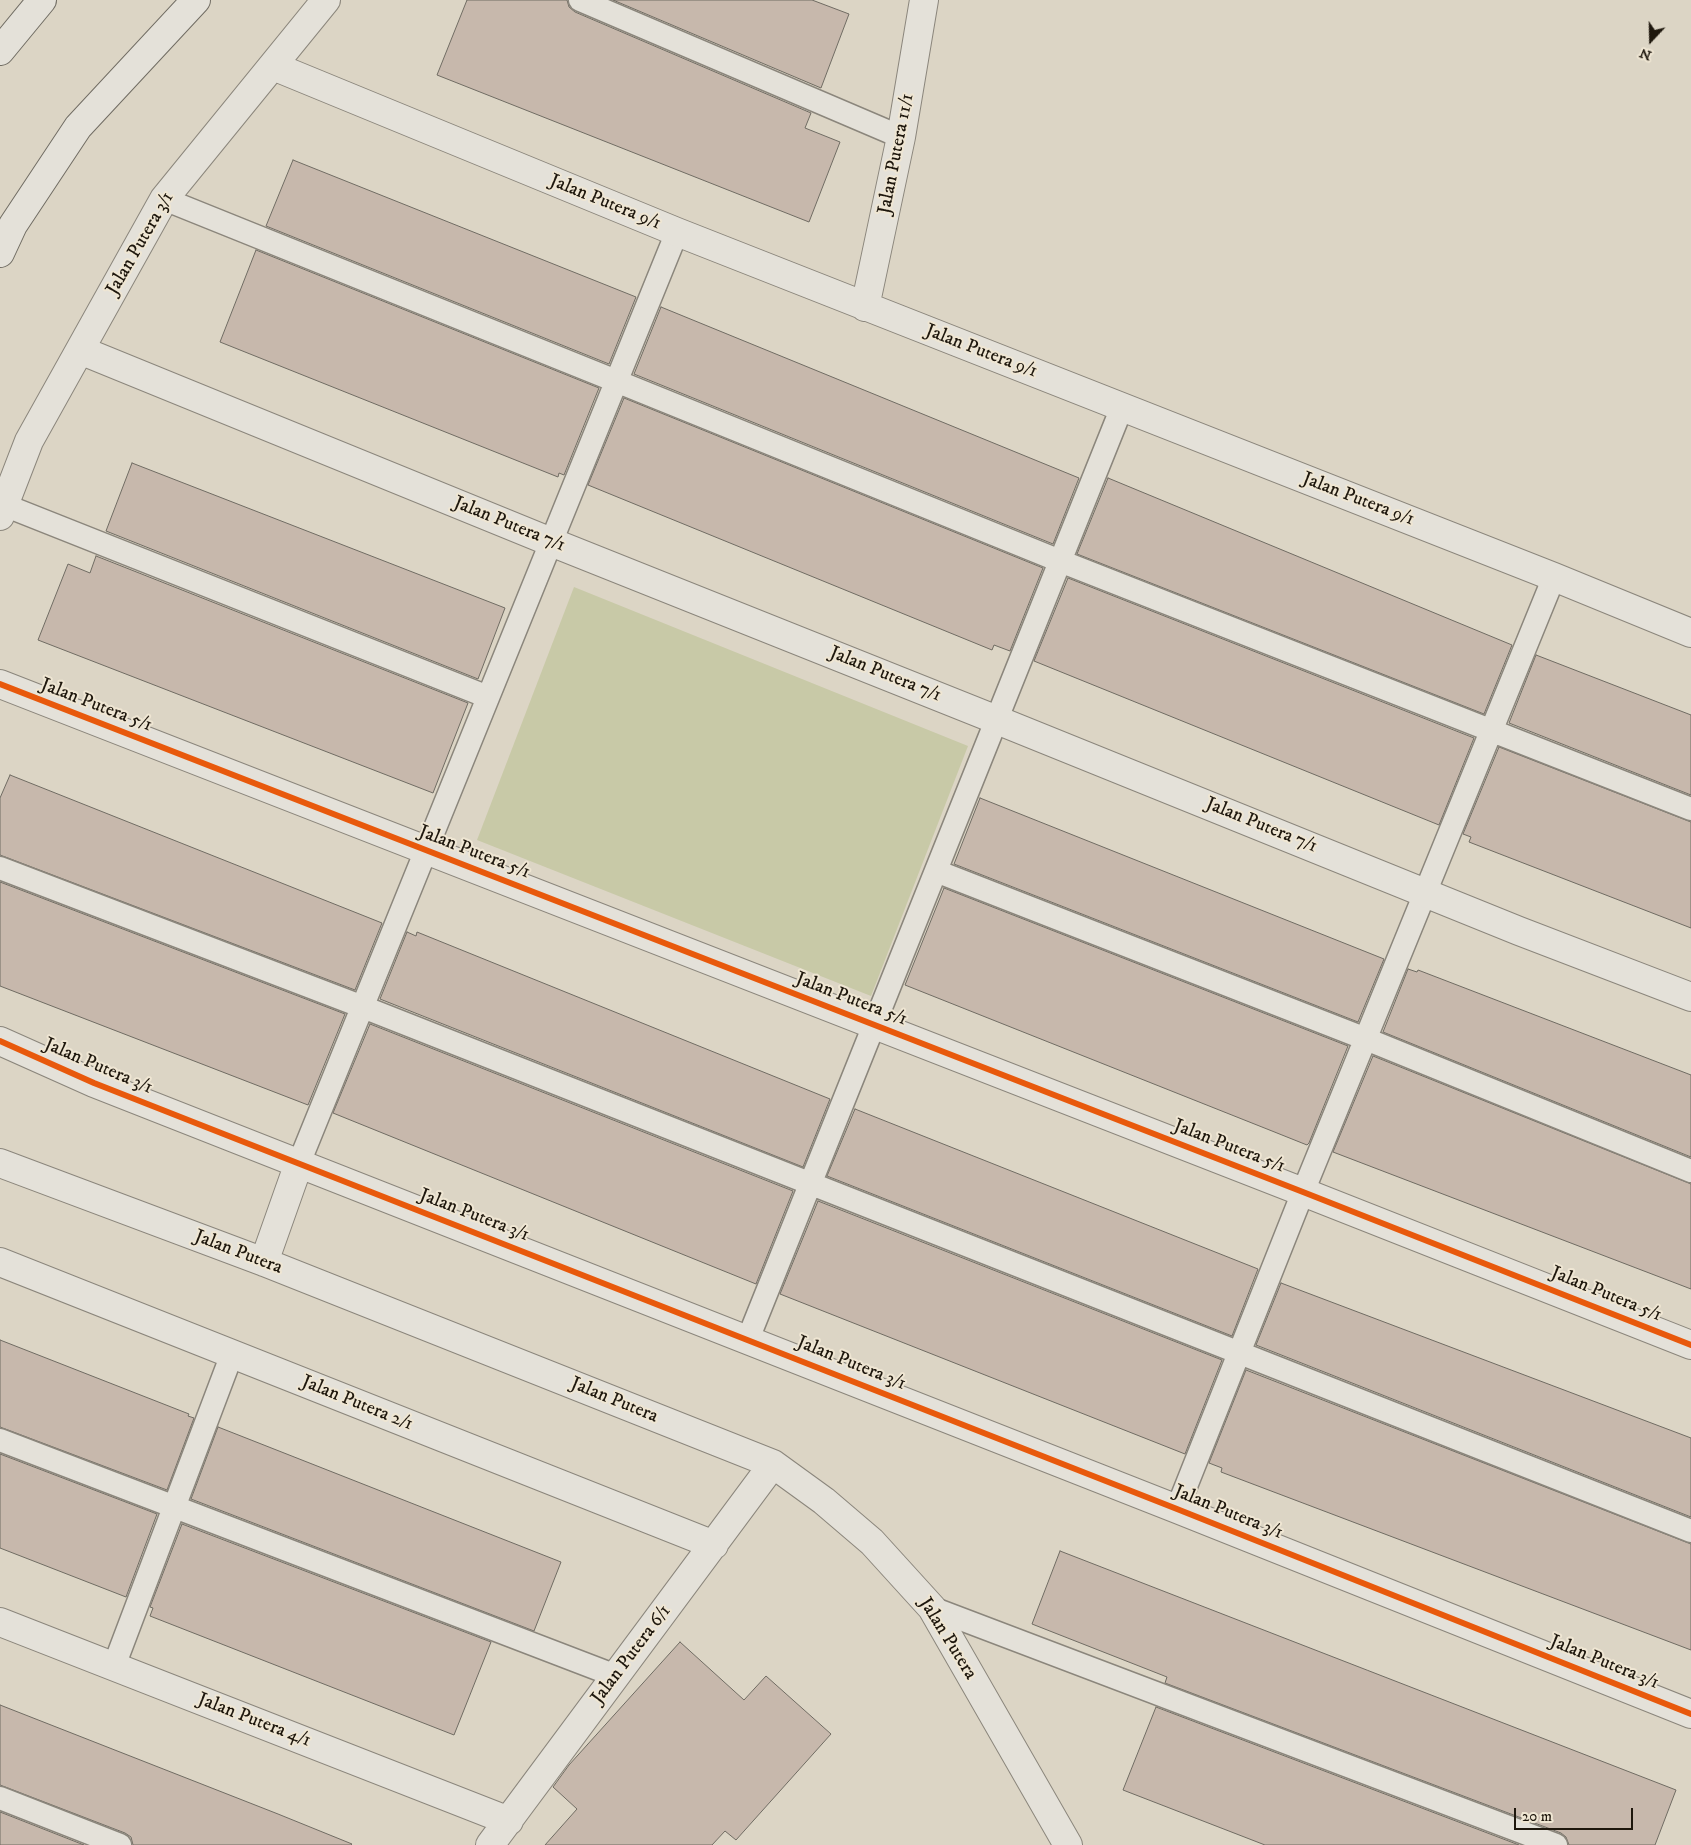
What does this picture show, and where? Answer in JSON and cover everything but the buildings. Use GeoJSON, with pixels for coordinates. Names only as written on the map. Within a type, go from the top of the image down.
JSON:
{"type":"FeatureCollection","features":[{"type":"Feature","properties":{"kind":"street"},"geometry":{"type":"LineString","coordinates":[[0,51],[42,0]]}},
{"type":"Feature","properties":{"kind":"street"},"geometry":{"type":"LineString","coordinates":[[0,253],[13,226],[78,127],[196,0]]}},
{"type":"Feature","properties":{"kind":"street","name":"Jalan Putera 3/1"},"geometry":{"type":"LineString","coordinates":[[2,510],[29,441],[164,199],[326,0]]}},
{"type":"Feature","properties":{"kind":"street","name":"Jalan Putera 11/1"},"geometry":{"type":"LineString","coordinates":[[865,306],[902,137],[924,0]]}},
{"type":"Feature","properties":{"kind":"street","name":"Jalan Putera 9/1"},"geometry":{"type":"LineString","coordinates":[[273,66],[677,232],[1554,577],[1691,633]]}},
{"type":"Feature","properties":{"kind":"street","name":"Jalan Putera 7/1"},"geometry":{"type":"LineString","coordinates":[[80,350],[551,542],[1519,931],[1691,997]]}},
{"type":"Feature","properties":{"kind":"street","name":"Jalan Putera 5/1"},"geometry":{"type":"LineString","coordinates":[[0,684],[1691,1345]]}},
{"type":"Feature","properties":{"kind":"street","name":"Jalan Putera 3/1"},"geometry":{"type":"LineString","coordinates":[[0,1041],[94,1083],[748,1339],[1691,1714]]}},
{"type":"Feature","properties":{"kind":"street","name":"Jalan Putera"},"geometry":{"type":"LineString","coordinates":[[0,1163],[264,1262],[773,1464],[824,1501],[872,1542],[932,1608],[1068,1845]]}},
{"type":"Feature","properties":{"kind":"street"},"geometry":{"type":"LineString","coordinates":[[264,1262],[299,1164]]}},
{"type":"Feature","properties":{"kind":"street","name":"Jalan Putera 2/1"},"geometry":{"type":"LineString","coordinates":[[0,1262],[714,1545]]}},
{"type":"Feature","properties":{"kind":"street","name":"Jalan Putera 6/1"},"geometry":{"type":"LineString","coordinates":[[490,1845],[773,1464]]}},
{"type":"Feature","properties":{"kind":"street","name":"Jalan Putera 4/1"},"geometry":{"type":"LineString","coordinates":[[0,1622],[509,1821]]}},
{"type":"Feature","properties":{"kind":"lane"},"geometry":{"type":"LineString","coordinates":[[580,0],[902,137]]}},
{"type":"Feature","properties":{"kind":"lane"},"geometry":{"type":"LineString","coordinates":[[164,199],[1060,562],[1691,809]]}},
{"type":"Feature","properties":{"kind":"lane"},"geometry":{"type":"LineString","coordinates":[[299,1164],[677,232]]}},
{"type":"Feature","properties":{"kind":"lane"},"geometry":{"type":"LineString","coordinates":[[748,1339],[1122,407]]}},
{"type":"Feature","properties":{"kind":"lane"},"geometry":{"type":"LineString","coordinates":[[2,510],[488,697]]}},
{"type":"Feature","properties":{"kind":"lane"},"geometry":{"type":"LineString","coordinates":[[1177,1509],[1303,1192],[1554,577]]}},
{"type":"Feature","properties":{"kind":"lane"},"geometry":{"type":"LineString","coordinates":[[0,868],[363,1007],[1691,1531]]}},
{"type":"Feature","properties":{"kind":"lane"},"geometry":{"type":"LineString","coordinates":[[936,872],[1366,1039],[1691,1172]]}},
{"type":"Feature","properties":{"kind":"lane"},"geometry":{"type":"LineString","coordinates":[[114,1666],[232,1354]]}},
{"type":"Feature","properties":{"kind":"lane"},"geometry":{"type":"LineString","coordinates":[[0,1440],[616,1676]]}},
{"type":"Feature","properties":{"kind":"lane"},"geometry":{"type":"LineString","coordinates":[[932,1608],[1556,1845]]}},
{"type":"Feature","properties":{"kind":"lane"},"geometry":{"type":"LineString","coordinates":[[0,1798],[120,1845]]}},
{"type":"Feature","properties":{"kind":"green space"},"geometry":{"type":"Polygon","coordinates":[[[574,587],[968,746],[871,996],[477,840],[574,587]]]}},
{"type":"Feature","properties":{"kind":"cycle path"},"geometry":{"type":"LineString","coordinates":[[0,684],[1691,1345]]}},
{"type":"Feature","properties":{"kind":"cycle path"},"geometry":{"type":"LineString","coordinates":[[0,1041],[94,1083],[1177,1509],[1691,1714]]}}]}
